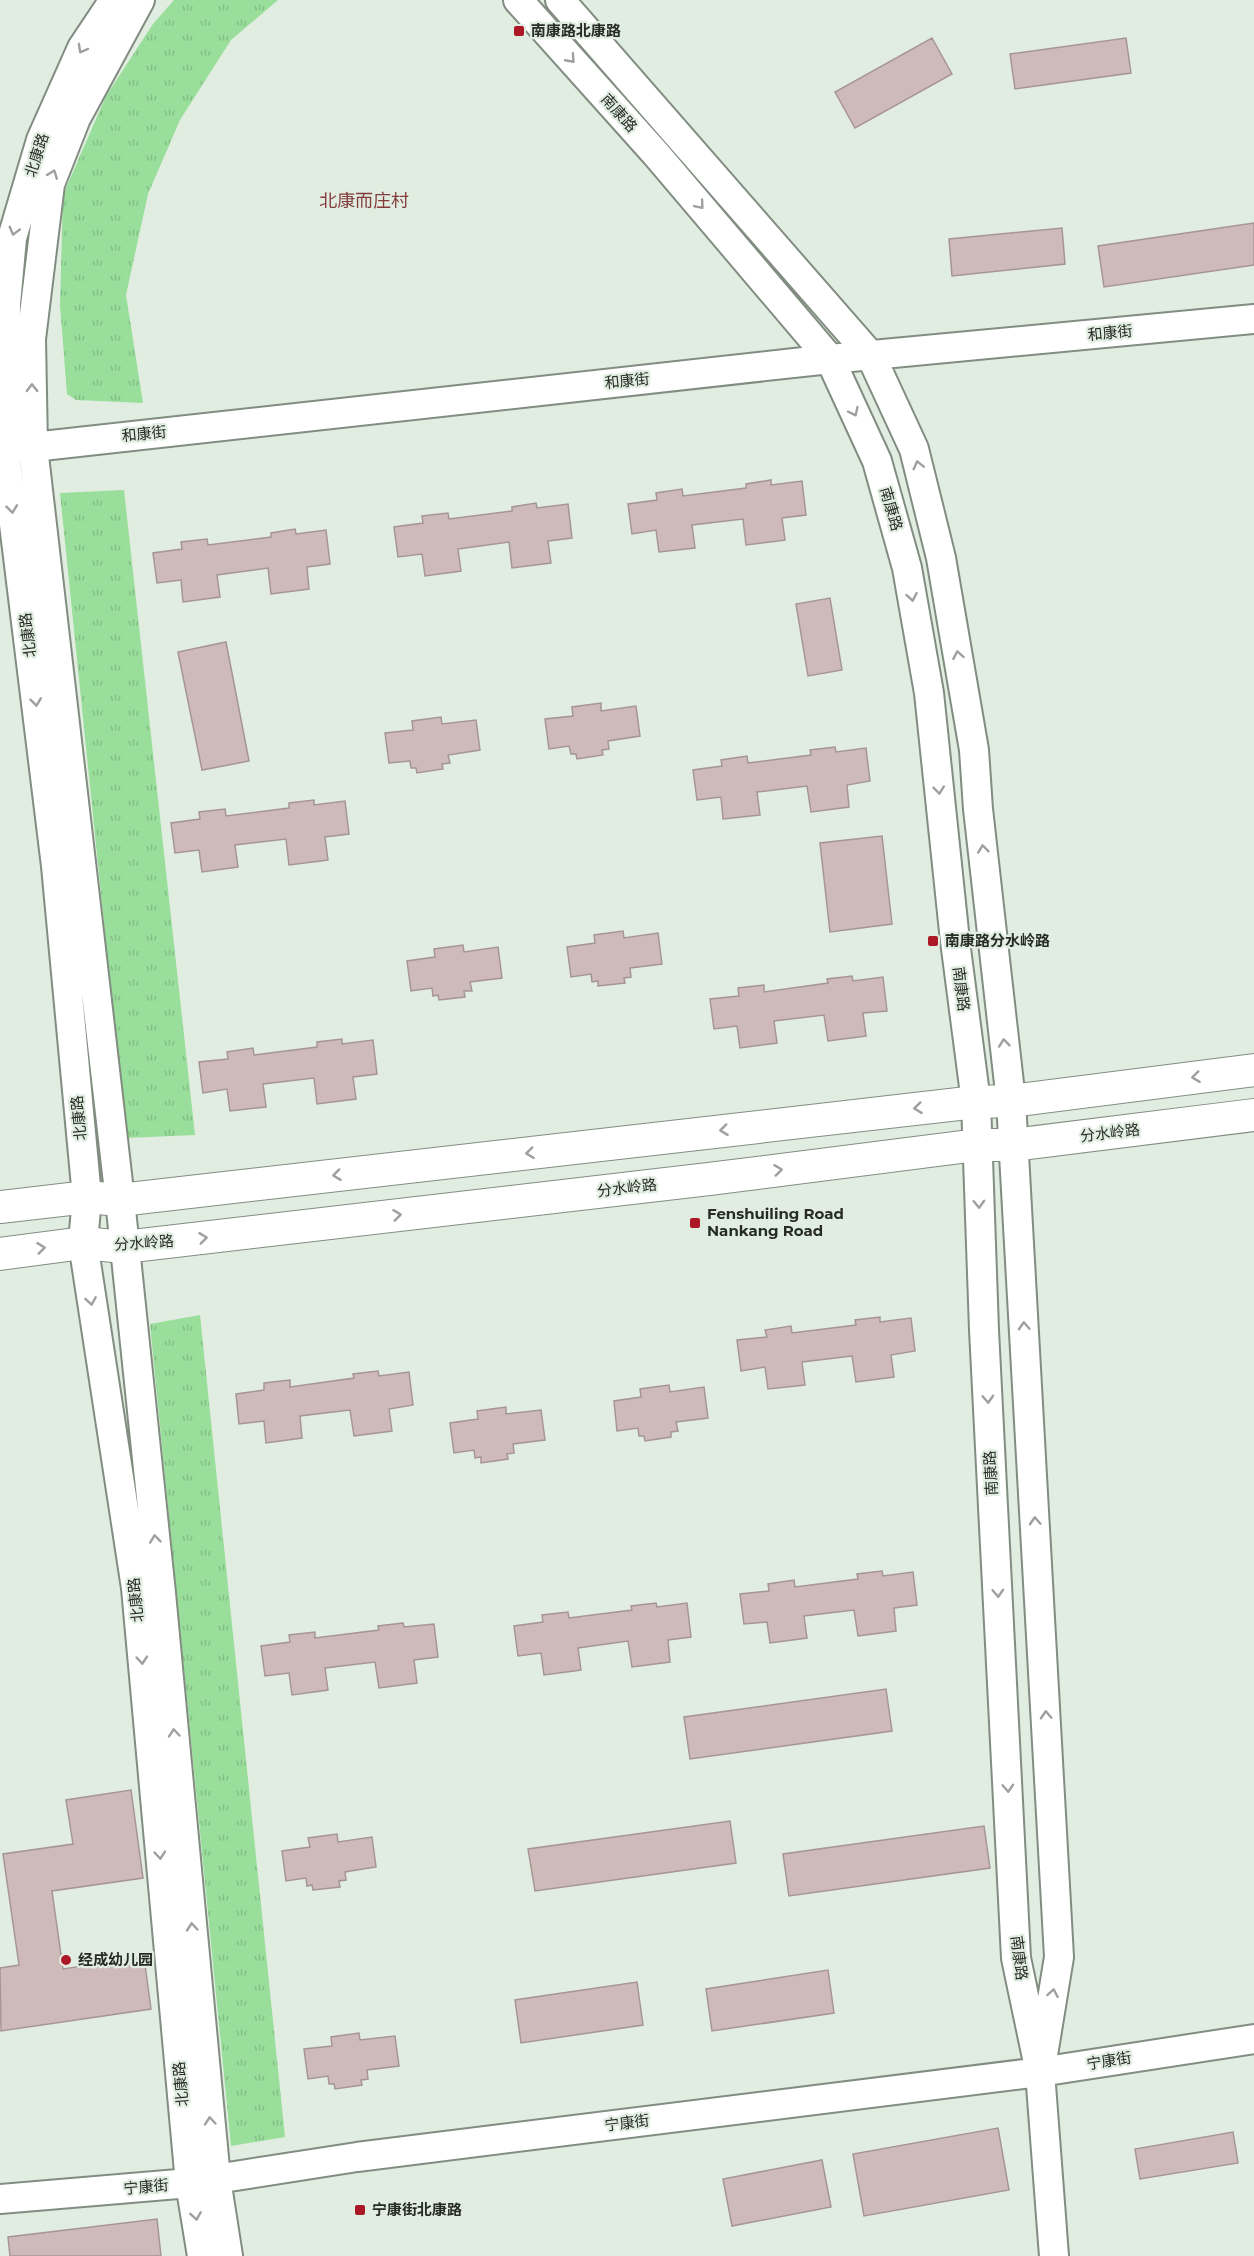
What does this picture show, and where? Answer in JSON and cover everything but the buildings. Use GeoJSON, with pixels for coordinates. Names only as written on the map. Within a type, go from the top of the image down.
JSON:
{"type":"FeatureCollection","features":[{"type":"Feature","properties":{"kind":"main road"},"geometry":{"type":"LineString","coordinates":[[0,1207],[87,1197],[120,1200],[976,1102],[1011,1101],[1254,1070]]}},
{"type":"Feature","properties":{"kind":"main road","name":"分水岭路"},"geometry":{"type":"LineString","coordinates":[[0,1254],[83,1243],[124,1247],[709,1179],[977,1145],[1012,1145],[1254,1115]]}},
{"type":"Feature","properties":{"kind":"street","name":"北康路"},"geometry":{"type":"LineString","coordinates":[[114,0],[82,48],[41,140],[12,238],[6,304],[2,451],[56,866],[87,1197],[83,1243],[136,1588],[203,2181],[228,2256]]}},
{"type":"Feature","properties":{"kind":"street","name":"北康路"},"geometry":{"type":"LineString","coordinates":[[140,0],[76,118],[50,184],[31,339],[33,447],[120,1200],[161,1593],[203,2181],[202,2256]]}},
{"type":"Feature","properties":{"kind":"street","name":"南康路"},"geometry":{"type":"LineString","coordinates":[[518,0],[656,154],[830,359],[877,461],[907,568],[929,693],[955,940],[976,1102],[984,1330],[1016,1958],[1040,2072],[1054,2256]]}},
{"type":"Feature","properties":{"kind":"street","name":"南康路"},"geometry":{"type":"LineString","coordinates":[[561,0],[871,357],[914,449],[941,558],[974,750],[1011,1101],[1059,1957],[1040,2072]]}},
{"type":"Feature","properties":{"kind":"street","name":"和康街"},"geometry":{"type":"LineString","coordinates":[[2,451],[830,359],[871,357],[1254,319]]}},
{"type":"Feature","properties":{"kind":"street","name":"宁康街"},"geometry":{"type":"LineString","coordinates":[[0,2199],[203,2181],[357,2157],[1040,2072],[1254,2039]]}},
{"type":"Feature","properties":{"kind":"green space"},"geometry":{"type":"Polygon","coordinates":[[[174,0],[278,0],[231,40],[180,120],[148,194],[126,295],[143,403],[76,400],[67,394],[60,305],[63,195],[106,96],[153,24],[174,0]]]}},
{"type":"Feature","properties":{"kind":"green space"},"geometry":{"type":"Polygon","coordinates":[[[124,490],[195,1135],[126,1138],[60,493],[124,490]]]}},
{"type":"Feature","properties":{"kind":"green space"},"geometry":{"type":"Polygon","coordinates":[[[200,1315],[285,2137],[231,2146],[150,1324],[200,1315]]]}},
{"type":"Feature","properties":{"kind":"place","name":"南康路北康路"},"geometry":{"type":"Point","coordinates":[519,31]}},
{"type":"Feature","properties":{"kind":"place","name":"南康路分水岭路"},"geometry":{"type":"Point","coordinates":[933,941]}},
{"type":"Feature","properties":{"kind":"place","name":"Fenshuiling Road Nankang Road"},"geometry":{"type":"Point","coordinates":[695,1223]}},
{"type":"Feature","properties":{"kind":"place","name":"经成幼儿园"},"geometry":{"type":"Point","coordinates":[66,1960]}},
{"type":"Feature","properties":{"kind":"place","name":"宁康街北康路"},"geometry":{"type":"Point","coordinates":[360,2210]}},
{"type":"Feature","properties":{"kind":"district","name":"北康而庄村"},"geometry":{"type":"Point","coordinates":[364,201]}}]}
